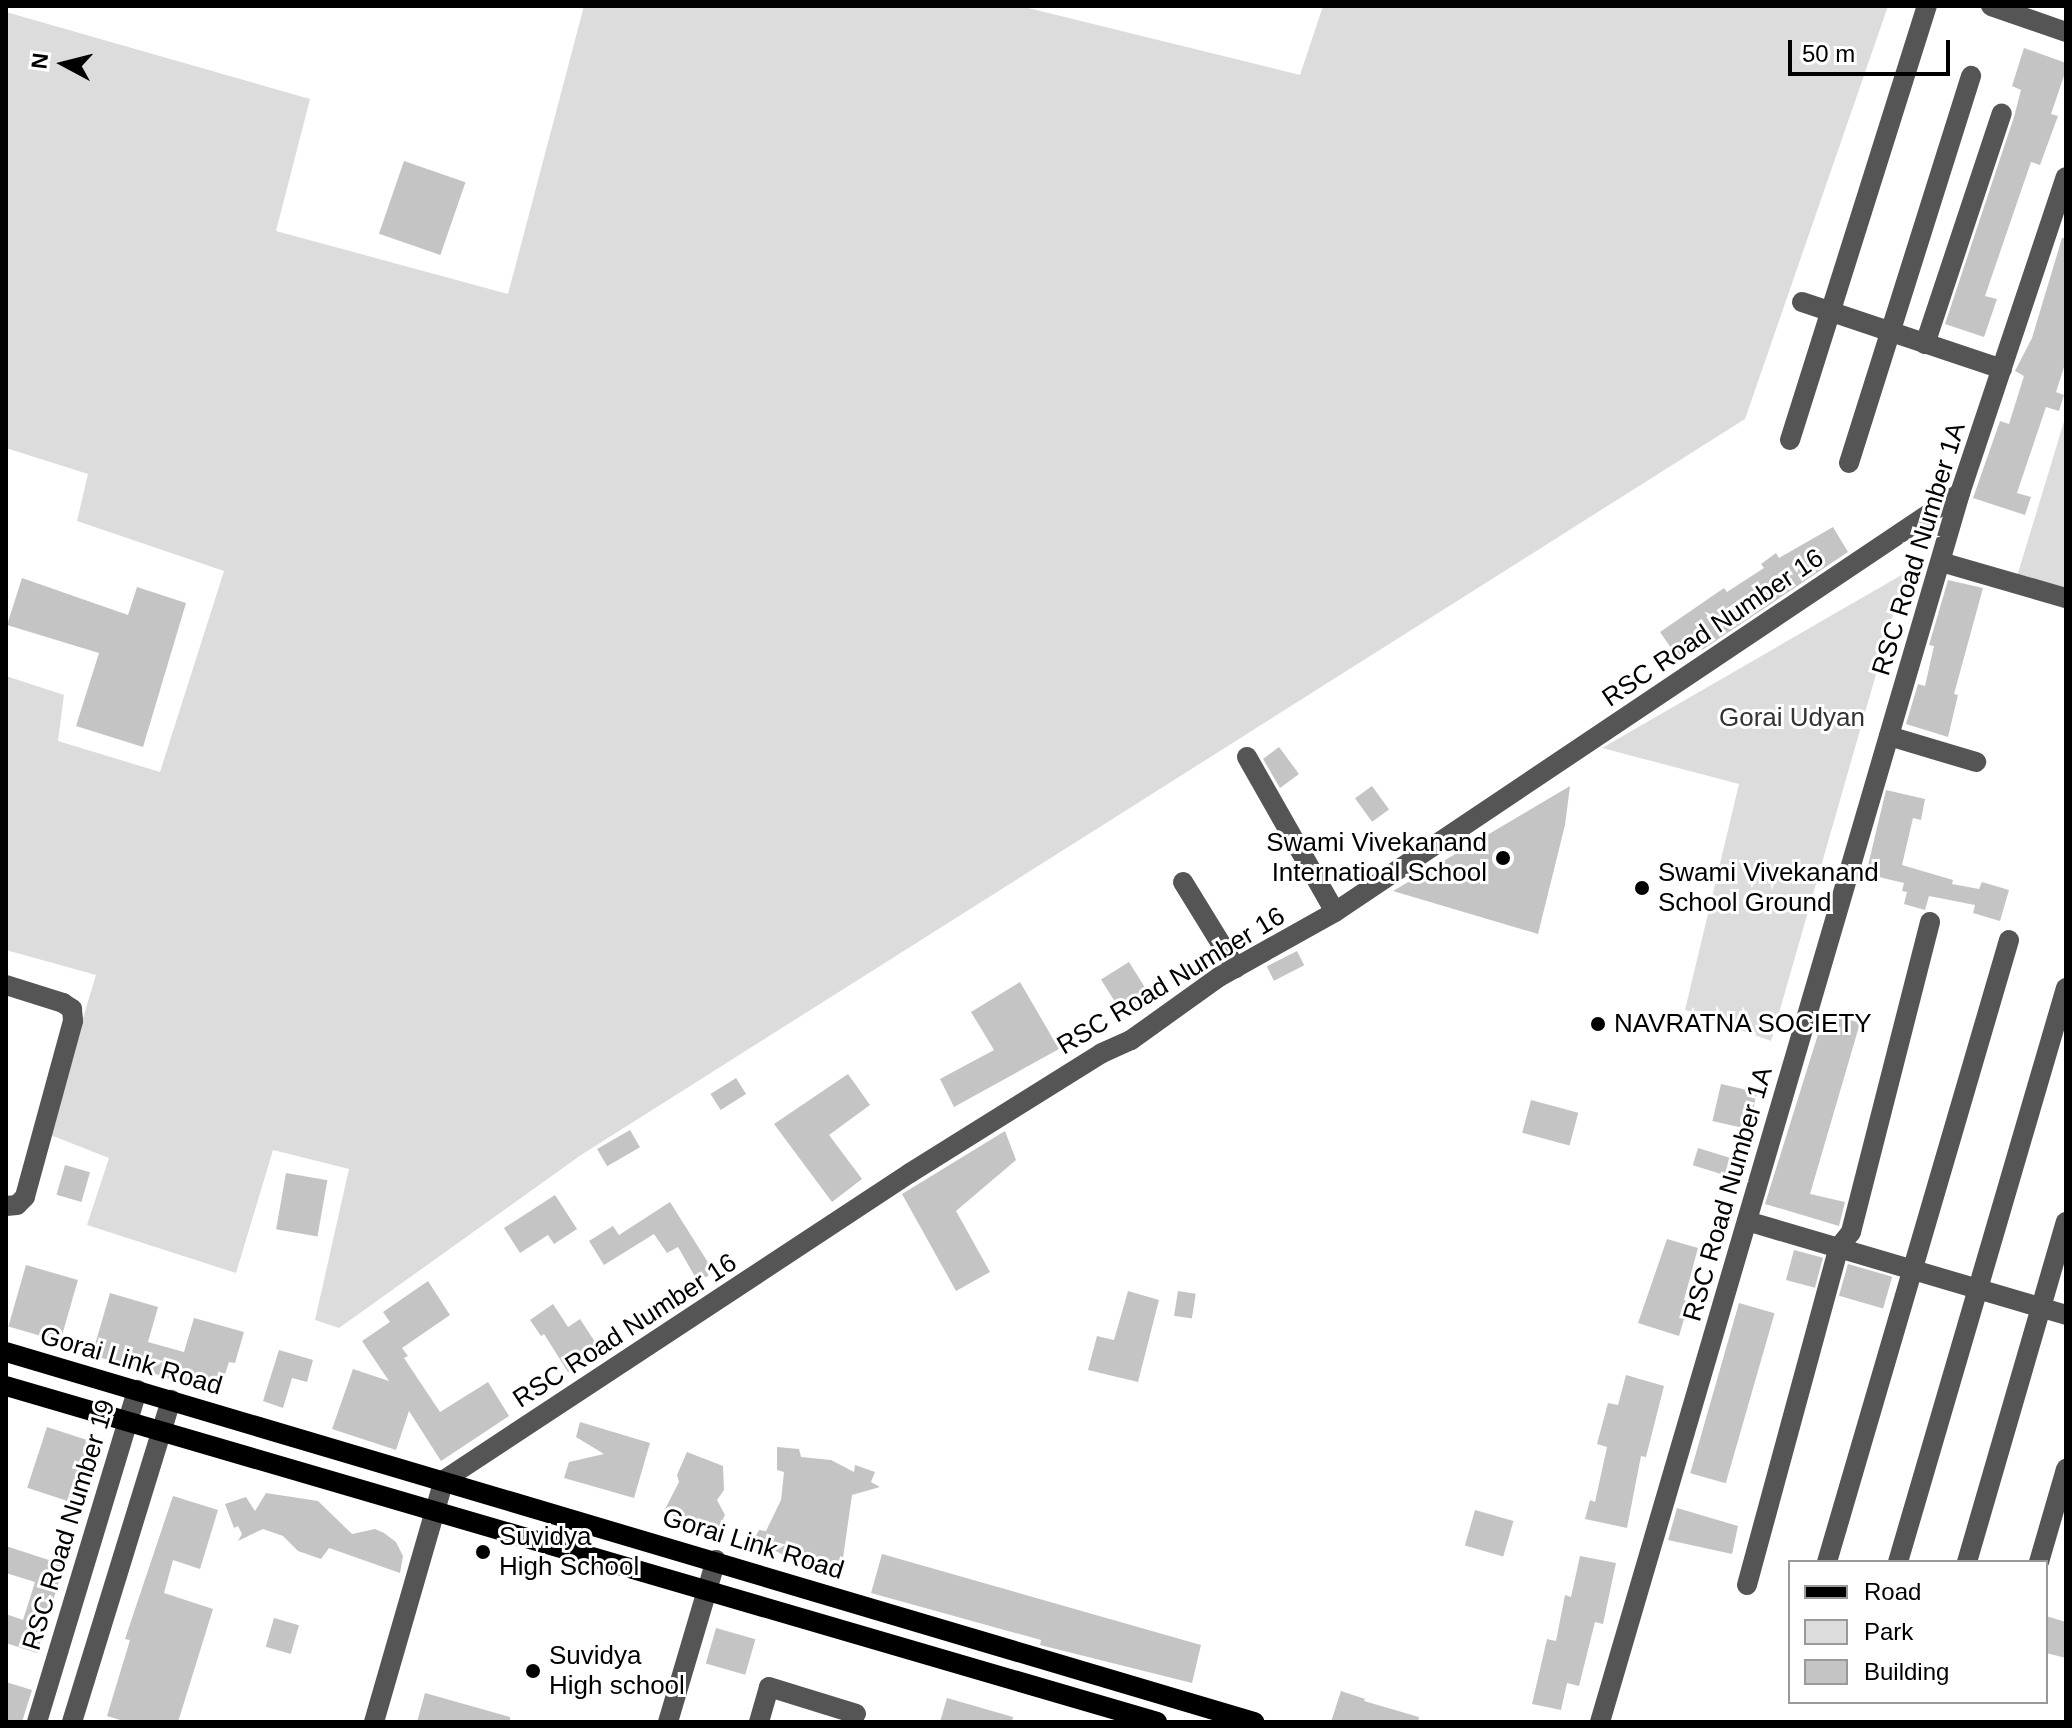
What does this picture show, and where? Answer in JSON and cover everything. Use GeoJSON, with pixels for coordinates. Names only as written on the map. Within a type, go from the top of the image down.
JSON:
{"type":"FeatureCollection","features":[{"type":"Feature","properties":{"kind":"main road","name":"Gorai Link Road"},"geometry":{"type":"LineString","coordinates":[[6,1352],[1254,1722]]}},
{"type":"Feature","properties":{"kind":"main road"},"geometry":{"type":"LineString","coordinates":[[6,1386],[1157,1722]]}},
{"type":"Feature","properties":{"kind":"street"},"geometry":{"type":"LineString","coordinates":[[1790,440],[1833,312],[1927,6]]}},
{"type":"Feature","properties":{"kind":"street"},"geometry":{"type":"LineString","coordinates":[[2000,7],[2066,32]]}},
{"type":"Feature","properties":{"kind":"street"},"geometry":{"type":"LineString","coordinates":[[1849,463],[1893,332],[1971,76]]}},
{"type":"Feature","properties":{"kind":"street"},"geometry":{"type":"LineString","coordinates":[[1925,344],[2002,113]]}},
{"type":"Feature","properties":{"kind":"street","name":"RSC Road Number 1A"},"geometry":{"type":"LineString","coordinates":[[1600,1722],[1960,493],[2066,177]]}},
{"type":"Feature","properties":{"kind":"street"},"geometry":{"type":"LineString","coordinates":[[1802,302],[2002,369]]}},
{"type":"Feature","properties":{"kind":"street","name":"RSC Road Number 16"},"geometry":{"type":"LineString","coordinates":[[444,1480],[918,1167],[1102,1053],[1131,1040],[1236,968],[1335,912],[1960,493]]}},
{"type":"Feature","properties":{"kind":"street"},"geometry":{"type":"LineString","coordinates":[[1941,562],[2066,598]]}},
{"type":"Feature","properties":{"kind":"street"},"geometry":{"type":"LineString","coordinates":[[1889,736],[1976,762]]}},
{"type":"Feature","properties":{"kind":"street"},"geometry":{"type":"LineString","coordinates":[[1247,757],[1335,912]]}},
{"type":"Feature","properties":{"kind":"street"},"geometry":{"type":"LineString","coordinates":[[1183,882],[1236,968]]}},
{"type":"Feature","properties":{"kind":"street"},"geometry":{"type":"LineString","coordinates":[[1747,1585],[1839,1247],[1851,1232],[1930,922]]}},
{"type":"Feature","properties":{"kind":"street"},"geometry":{"type":"LineString","coordinates":[[1828,1560],[2009,940]]}},
{"type":"Feature","properties":{"kind":"street"},"geometry":{"type":"LineString","coordinates":[[6,985],[63,1003],[72,1009],[73,1021],[25,1197],[17,1205],[6,1206]]}},
{"type":"Feature","properties":{"kind":"street"},"geometry":{"type":"LineString","coordinates":[[1899,1560],[2066,988]]}},
{"type":"Feature","properties":{"kind":"street"},"geometry":{"type":"LineString","coordinates":[[1747,1221],[2066,1315]]}},
{"type":"Feature","properties":{"kind":"street"},"geometry":{"type":"LineString","coordinates":[[1968,1560],[2066,1222]]}},
{"type":"Feature","properties":{"kind":"street","name":"RSC Road Number 19"},"geometry":{"type":"LineString","coordinates":[[37,1722],[137,1390]]}},
{"type":"Feature","properties":{"kind":"street"},"geometry":{"type":"LineString","coordinates":[[72,1722],[171,1400]]}},
{"type":"Feature","properties":{"kind":"street"},"geometry":{"type":"LineString","coordinates":[[2040,1560],[2066,1469]]}},
{"type":"Feature","properties":{"kind":"street"},"geometry":{"type":"LineString","coordinates":[[374,1722],[444,1480]]}},
{"type":"Feature","properties":{"kind":"street"},"geometry":{"type":"LineString","coordinates":[[668,1722],[716,1560]]}},
{"type":"Feature","properties":{"kind":"street"},"geometry":{"type":"LineString","coordinates":[[759,1722],[769,1687],[827,1714],[856,1714]]}},
{"type":"Feature","properties":{"kind":"green space"},"geometry":{"type":"Polygon","coordinates":[[[584,6],[1020,6],[1300,75],[1323,6],[1888,6],[1745,419],[581,1155],[339,1328],[315,1320],[349,1169],[273,1150],[236,1273],[87,1225],[109,1158],[48,1134],[96,975],[6,950],[6,676],[64,695],[58,741],[160,772],[224,571],[77,521],[88,474],[6,448],[6,12],[310,99],[276,231],[508,294],[584,6]]]}},
{"type":"Feature","properties":{"kind":"green space"},"geometry":{"type":"Polygon","coordinates":[[[2066,415],[2066,598],[2015,583],[2066,415]]]}},
{"type":"Feature","properties":{"kind":"green space","name":"Gorai Udyan"},"geometry":{"type":"Polygon","coordinates":[[[1905,573],[1771,1041],[1685,1010],[1739,784],[1602,748],[1905,573]]]}},
{"type":"Feature","properties":{"kind":"building"},"geometry":{"type":"Polygon","coordinates":[[[2024,48],[2066,63],[2066,70],[2051,114],[2058,116],[2040,165],[2031,162],[1985,296],[1997,299],[1984,337],[1945,324],[2014,117],[2021,90],[2012,86],[2024,48]]]}},
{"type":"Feature","properties":{"kind":"building"},"geometry":{"type":"Polygon","coordinates":[[[404,161],[465,182],[440,255],[379,234],[404,161]]]}},
{"type":"Feature","properties":{"kind":"building"},"geometry":{"type":"Polygon","coordinates":[[[2062,238],[2066,238],[2066,361],[2056,392],[2064,395],[2059,411],[2046,407],[2017,493],[2031,497],[2025,515],[1973,498],[2000,421],[2009,424],[2024,376],[2015,371],[2032,338],[2062,238]]]}},
{"type":"Feature","properties":{"kind":"building"},"geometry":{"type":"Polygon","coordinates":[[[1833,527],[1848,552],[1702,650],[1701,647],[1680,661],[1660,632],[1724,588],[1727,592],[1764,568],[1761,564],[1776,553],[1779,558],[1833,527]]]}},
{"type":"Feature","properties":{"kind":"building"},"geometry":{"type":"Polygon","coordinates":[[[22,578],[128,615],[137,587],[186,603],[143,747],[76,726],[99,653],[7,625],[22,578]]]}},
{"type":"Feature","properties":{"kind":"building"},"geometry":{"type":"Polygon","coordinates":[[[1948,580],[1983,588],[1954,694],[1958,695],[1948,737],[1906,724],[1918,684],[1925,686],[1934,646],[1929,645],[1948,580]]]}},
{"type":"Feature","properties":{"kind":"building"},"geometry":{"type":"Polygon","coordinates":[[[1279,747],[1299,774],[1280,788],[1263,759],[1279,747]]]}},
{"type":"Feature","properties":{"kind":"building"},"geometry":{"type":"Polygon","coordinates":[[[1372,786],[1389,809],[1372,822],[1355,798],[1372,786]]]}},
{"type":"Feature","properties":{"kind":"building","name":"Swami Vivekanand Internatioal School"},"geometry":{"type":"Polygon","coordinates":[[[1570,786],[1565,825],[1538,934],[1393,891],[1570,786]]]}},
{"type":"Feature","properties":{"kind":"building"},"geometry":{"type":"Polygon","coordinates":[[[1886,790],[1925,799],[1921,820],[1913,818],[1902,865],[1953,880],[1952,884],[1979,889],[1982,882],[2009,890],[2000,921],[1973,913],[1975,905],[1929,896],[1925,910],[1904,904],[1907,892],[1902,891],[1904,883],[1866,874],[1886,790]]]}},
{"type":"Feature","properties":{"kind":"building"},"geometry":{"type":"Polygon","coordinates":[[[1297,951],[1304,965],[1274,981],[1267,966],[1297,951]]]}},
{"type":"Feature","properties":{"kind":"building"},"geometry":{"type":"Polygon","coordinates":[[[1129,962],[1150,995],[1122,1013],[1101,979],[1129,962]]]}},
{"type":"Feature","properties":{"kind":"building"},"geometry":{"type":"Polygon","coordinates":[[[1020,982],[1059,1049],[954,1107],[940,1079],[994,1050],[971,1012],[1020,982]]]}},
{"type":"Feature","properties":{"kind":"building"},"geometry":{"type":"Polygon","coordinates":[[[1825,1012],[1860,1023],[1810,1194],[1845,1202],[1839,1226],[1765,1204],[1825,1012]]]}},
{"type":"Feature","properties":{"kind":"building"},"geometry":{"type":"Polygon","coordinates":[[[848,1074],[870,1105],[829,1135],[862,1179],[832,1202],[774,1124],[848,1074]]]}},
{"type":"Feature","properties":{"kind":"building"},"geometry":{"type":"Polygon","coordinates":[[[736,1078],[746,1094],[721,1110],[711,1094],[736,1078]]]}},
{"type":"Feature","properties":{"kind":"building"},"geometry":{"type":"Polygon","coordinates":[[[1721,1084],[1757,1092],[1749,1129],[1712,1121],[1721,1084]]]}},
{"type":"Feature","properties":{"kind":"building"},"geometry":{"type":"Polygon","coordinates":[[[1531,1100],[1578,1113],[1570,1146],[1522,1133],[1531,1100]]]}},
{"type":"Feature","properties":{"kind":"building"},"geometry":{"type":"Polygon","coordinates":[[[630,1130],[640,1147],[607,1166],[597,1149],[630,1130]]]}},
{"type":"Feature","properties":{"kind":"building"},"geometry":{"type":"Polygon","coordinates":[[[1005,1131],[1016,1160],[956,1211],[990,1272],[956,1291],[902,1194],[1005,1131]]]}},
{"type":"Feature","properties":{"kind":"building"},"geometry":{"type":"Polygon","coordinates":[[[1698,1148],[1731,1158],[1725,1175],[1693,1165],[1698,1148]]]}},
{"type":"Feature","properties":{"kind":"building"},"geometry":{"type":"Polygon","coordinates":[[[65,1165],[90,1172],[81,1202],[56,1195],[65,1165]]]}},
{"type":"Feature","properties":{"kind":"building"},"geometry":{"type":"Polygon","coordinates":[[[286,1173],[327,1180],[317,1236],[276,1229],[286,1173]]]}},
{"type":"Feature","properties":{"kind":"building"},"geometry":{"type":"Polygon","coordinates":[[[555,1195],[577,1229],[554,1244],[548,1235],[520,1253],[504,1228],[555,1195]]]}},
{"type":"Feature","properties":{"kind":"building"},"geometry":{"type":"Polygon","coordinates":[[[670,1202],[714,1272],[698,1282],[678,1247],[667,1253],[654,1234],[604,1265],[589,1241],[613,1226],[619,1235],[670,1202]]]}},
{"type":"Feature","properties":{"kind":"building"},"geometry":{"type":"Polygon","coordinates":[[[1667,1239],[1698,1248],[1684,1300],[1689,1302],[1679,1336],[1638,1323],[1667,1239]]]}},
{"type":"Feature","properties":{"kind":"building"},"geometry":{"type":"Polygon","coordinates":[[[1794,1250],[1823,1258],[1815,1288],[1786,1280],[1794,1250]]]}},
{"type":"Feature","properties":{"kind":"building"},"geometry":{"type":"Polygon","coordinates":[[[1848,1264],[1892,1277],[1883,1308],[1839,1296],[1848,1264]]]}},
{"type":"Feature","properties":{"kind":"building"},"geometry":{"type":"Polygon","coordinates":[[[26,1265],[78,1280],[60,1341],[8,1327],[26,1265]]]}},
{"type":"Feature","properties":{"kind":"building"},"geometry":{"type":"Polygon","coordinates":[[[428,1281],[450,1315],[402,1348],[408,1356],[404,1358],[440,1412],[488,1382],[509,1416],[441,1461],[409,1411],[396,1450],[332,1429],[353,1369],[389,1381],[362,1341],[390,1322],[383,1312],[428,1281]]]}},
{"type":"Feature","properties":{"kind":"building"},"geometry":{"type":"Polygon","coordinates":[[[1128,1291],[1159,1300],[1138,1382],[1088,1370],[1097,1336],[1114,1340],[1128,1291]]]}},
{"type":"Feature","properties":{"kind":"building"},"geometry":{"type":"Polygon","coordinates":[[[1178,1291],[1196,1294],[1192,1319],[1174,1316],[1178,1291]]]}},
{"type":"Feature","properties":{"kind":"building"},"geometry":{"type":"Polygon","coordinates":[[[110,1293],[158,1307],[148,1342],[184,1352],[194,1318],[244,1332],[235,1363],[229,1362],[219,1393],[92,1355],[110,1293]]]}},
{"type":"Feature","properties":{"kind":"building"},"geometry":{"type":"Polygon","coordinates":[[[1739,1303],[1775,1313],[1726,1483],[1690,1473],[1739,1303]]]}},
{"type":"Feature","properties":{"kind":"building"},"geometry":{"type":"Polygon","coordinates":[[[553,1304],[568,1327],[580,1319],[597,1345],[581,1356],[585,1362],[568,1372],[544,1334],[541,1336],[530,1320],[553,1304]]]}},
{"type":"Feature","properties":{"kind":"building"},"geometry":{"type":"Polygon","coordinates":[[[279,1350],[313,1360],[307,1382],[292,1378],[283,1408],[263,1401],[279,1350]]]}},
{"type":"Feature","properties":{"kind":"building"},"geometry":{"type":"Polygon","coordinates":[[[1626,1375],[1664,1386],[1646,1457],[1641,1456],[1627,1528],[1585,1519],[1590,1500],[1595,1502],[1607,1447],[1597,1444],[1608,1403],[1618,1405],[1626,1375]]]}},
{"type":"Feature","properties":{"kind":"building"},"geometry":{"type":"Polygon","coordinates":[[[580,1422],[650,1443],[634,1498],[564,1478],[569,1462],[604,1454],[576,1437],[580,1422]]]}},
{"type":"Feature","properties":{"kind":"building"},"geometry":{"type":"Polygon","coordinates":[[[47,1427],[96,1443],[76,1504],[27,1488],[47,1427]]]}},
{"type":"Feature","properties":{"kind":"building"},"geometry":{"type":"Polygon","coordinates":[[[777,1447],[799,1449],[801,1457],[831,1460],[854,1472],[855,1465],[875,1472],[871,1482],[880,1487],[852,1495],[841,1572],[822,1573],[825,1563],[796,1562],[774,1550],[771,1558],[748,1550],[759,1530],[766,1531],[781,1500],[784,1472],[777,1470],[777,1447]]]}},
{"type":"Feature","properties":{"kind":"building"},"geometry":{"type":"Polygon","coordinates":[[[687,1452],[723,1466],[724,1490],[717,1500],[725,1515],[719,1527],[663,1513],[679,1482],[677,1475],[687,1452]]]}},
{"type":"Feature","properties":{"kind":"building"},"geometry":{"type":"Polygon","coordinates":[[[266,1493],[318,1501],[352,1534],[375,1529],[384,1533],[396,1542],[403,1556],[400,1573],[329,1548],[321,1559],[298,1551],[283,1536],[263,1529],[238,1541],[242,1534],[238,1526],[234,1528],[225,1504],[246,1497],[255,1511],[266,1493]]]}},
{"type":"Feature","properties":{"kind":"building"},"geometry":{"type":"Polygon","coordinates":[[[173,1496],[218,1510],[200,1569],[173,1560],[164,1593],[213,1609],[178,1722],[127,1722],[107,1716],[130,1640],[125,1639],[173,1496]]]}},
{"type":"Feature","properties":{"kind":"building"},"geometry":{"type":"Polygon","coordinates":[[[1677,1508],[1738,1526],[1732,1554],[1668,1540],[1677,1508]]]}},
{"type":"Feature","properties":{"kind":"building"},"geometry":{"type":"Polygon","coordinates":[[[1475,1510],[1513,1521],[1503,1557],[1465,1546],[1475,1510]]]}},
{"type":"Feature","properties":{"kind":"building"},"geometry":{"type":"Polygon","coordinates":[[[6,1546],[64,1565],[37,1653],[6,1643],[6,1614],[23,1620],[35,1582],[6,1573],[6,1546]]]}},
{"type":"Feature","properties":{"kind":"building"},"geometry":{"type":"Polygon","coordinates":[[[882,1554],[1201,1645],[1192,1683],[1040,1645],[1041,1640],[871,1593],[882,1554]]]}},
{"type":"Feature","properties":{"kind":"building"},"geometry":{"type":"Polygon","coordinates":[[[1580,1556],[1616,1563],[1603,1624],[1595,1622],[1579,1686],[1567,1683],[1561,1710],[1532,1704],[1547,1639],[1556,1641],[1565,1595],[1571,1597],[1580,1556]]]}},
{"type":"Feature","properties":{"kind":"building"},"geometry":{"type":"Polygon","coordinates":[[[2048,1617],[2066,1622],[2066,1658],[2048,1654],[2048,1617]]]}},
{"type":"Feature","properties":{"kind":"building"},"geometry":{"type":"Polygon","coordinates":[[[274,1618],[299,1625],[291,1654],[266,1647],[274,1618]]]}},
{"type":"Feature","properties":{"kind":"building"},"geometry":{"type":"Polygon","coordinates":[[[716,1628],[755,1639],[745,1675],[706,1664],[716,1628]]]}},
{"type":"Feature","properties":{"kind":"building"},"geometry":{"type":"Polygon","coordinates":[[[6,1682],[32,1690],[22,1722],[6,1722],[6,1682]]]}},
{"type":"Feature","properties":{"kind":"building"},"geometry":{"type":"Polygon","coordinates":[[[1341,1691],[1419,1717],[1418,1722],[1331,1722],[1341,1691]]]}},
{"type":"Feature","properties":{"kind":"building"},"geometry":{"type":"Polygon","coordinates":[[[425,1693],[510,1717],[510,1722],[417,1722],[425,1693]]]}},
{"type":"Feature","properties":{"kind":"building"},"geometry":{"type":"Polygon","coordinates":[[[947,1698],[1013,1717],[1012,1722],[940,1722],[947,1698]]]}},
{"type":"Feature","properties":{"kind":"place","name":"Swami Vivekanand Internatioal School"},"geometry":{"type":"Point","coordinates":[1503,858]}},
{"type":"Feature","properties":{"kind":"place","name":"Swami Vivekanand School Ground"},"geometry":{"type":"Point","coordinates":[1642,888]}},
{"type":"Feature","properties":{"kind":"place","name":"NAVRATNA SOCIETY"},"geometry":{"type":"Point","coordinates":[1598,1024]}},
{"type":"Feature","properties":{"kind":"place","name":"Suvidya High School"},"geometry":{"type":"Point","coordinates":[483,1552]}},
{"type":"Feature","properties":{"kind":"place","name":"Suvidya High school"},"geometry":{"type":"Point","coordinates":[533,1671]}}]}
